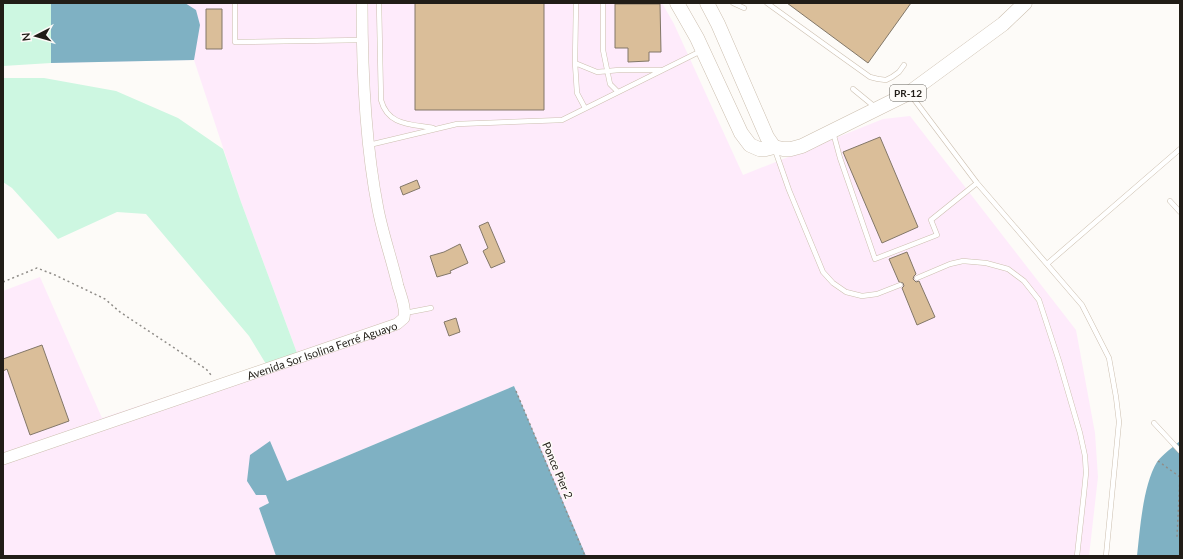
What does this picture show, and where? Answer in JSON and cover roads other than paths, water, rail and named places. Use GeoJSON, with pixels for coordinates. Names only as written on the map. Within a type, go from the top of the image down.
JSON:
{"type":"FeatureCollection","features":[{"type":"Feature","properties":{"kind":"main road","name":"PR-12"},"geometry":{"type":"LineString","coordinates":[[677,3],[702,51],[741,133],[747,142],[753,147],[759,149],[774,147],[783,149],[798,147],[909,93],[1003,24],[1025,3]]}},
{"type":"Feature","properties":{"kind":"main road"},"geometry":{"type":"LineString","coordinates":[[707,3],[767,137],[774,147]]}},
{"type":"Feature","properties":{"kind":"street","name":"Avenida Sor Isolina Ferré Aguayo"},"geometry":{"type":"LineString","coordinates":[[3,459],[336,346],[397,324],[404,318],[405,314],[378,210],[369,145],[362,40],[362,3]]}},
{"type":"Feature","properties":{"kind":"lane"},"geometry":{"type":"LineString","coordinates":[[234,3],[235,42],[362,40]]}},
{"type":"Feature","properties":{"kind":"lane"},"geometry":{"type":"LineString","coordinates":[[379,3],[382,106],[394,120],[435,129]]}},
{"type":"Feature","properties":{"kind":"lane"},"geometry":{"type":"LineString","coordinates":[[576,3],[576,93],[585,108]]}},
{"type":"Feature","properties":{"kind":"lane"},"geometry":{"type":"LineString","coordinates":[[603,3],[603,50],[610,84],[618,92]]}},
{"type":"Feature","properties":{"kind":"lane"},"geometry":{"type":"LineString","coordinates":[[733,3],[744,8]]}},
{"type":"Feature","properties":{"kind":"lane"},"geometry":{"type":"LineString","coordinates":[[767,3],[870,77],[886,80],[899,72],[904,65]]}},
{"type":"Feature","properties":{"kind":"lane"},"geometry":{"type":"LineString","coordinates":[[369,145],[457,124],[562,120],[702,51]]}},
{"type":"Feature","properties":{"kind":"lane"},"geometry":{"type":"LineString","coordinates":[[575,64],[597,72],[662,70]]}},
{"type":"Feature","properties":{"kind":"lane"},"geometry":{"type":"LineString","coordinates":[[854,89],[876,108]]}},
{"type":"Feature","properties":{"kind":"lane"},"geometry":{"type":"LineString","coordinates":[[909,93],[976,184],[1082,305],[1109,358],[1119,422],[1106,556]]}},
{"type":"Feature","properties":{"kind":"lane"},"geometry":{"type":"LineString","coordinates":[[833,131],[840,158],[875,259],[937,235],[931,220],[976,184]]}},
{"type":"Feature","properties":{"kind":"lane"},"geometry":{"type":"LineString","coordinates":[[774,147],[789,190],[823,272],[833,283],[846,292],[862,296],[877,294],[900,285]]}},
{"type":"Feature","properties":{"kind":"lane"},"geometry":{"type":"LineString","coordinates":[[1047,264],[1180,149]]}},
{"type":"Feature","properties":{"kind":"lane"},"geometry":{"type":"LineString","coordinates":[[1170,201],[1180,212]]}},
{"type":"Feature","properties":{"kind":"lane"},"geometry":{"type":"LineString","coordinates":[[917,278],[950,264],[963,261],[986,263],[1008,269],[1024,281],[1039,300],[1059,361],[1080,433],[1085,456],[1086,473],[1077,556]]}},
{"type":"Feature","properties":{"kind":"lane"},"geometry":{"type":"LineString","coordinates":[[405,314],[431,308]]}},
{"type":"Feature","properties":{"kind":"lane"},"geometry":{"type":"LineString","coordinates":[[1154,423],[1180,452]]}},
{"type":"Feature","properties":{"kind":"water"},"geometry":{"type":"Polygon","coordinates":[[[51,3],[185,3],[196,10],[200,25],[194,60],[51,63],[51,3]]]}},
{"type":"Feature","properties":{"kind":"water"},"geometry":{"type":"Polygon","coordinates":[[[514,386],[586,556],[276,556],[259,508],[269,503],[266,495],[256,495],[247,481],[250,455],[270,441],[287,481],[514,386]]]}},
{"type":"Feature","properties":{"kind":"water"},"geometry":{"type":"Polygon","coordinates":[[[1180,441],[1180,556],[1137,556],[1145,495],[1152,472],[1159,459],[1180,441]]]}}]}
